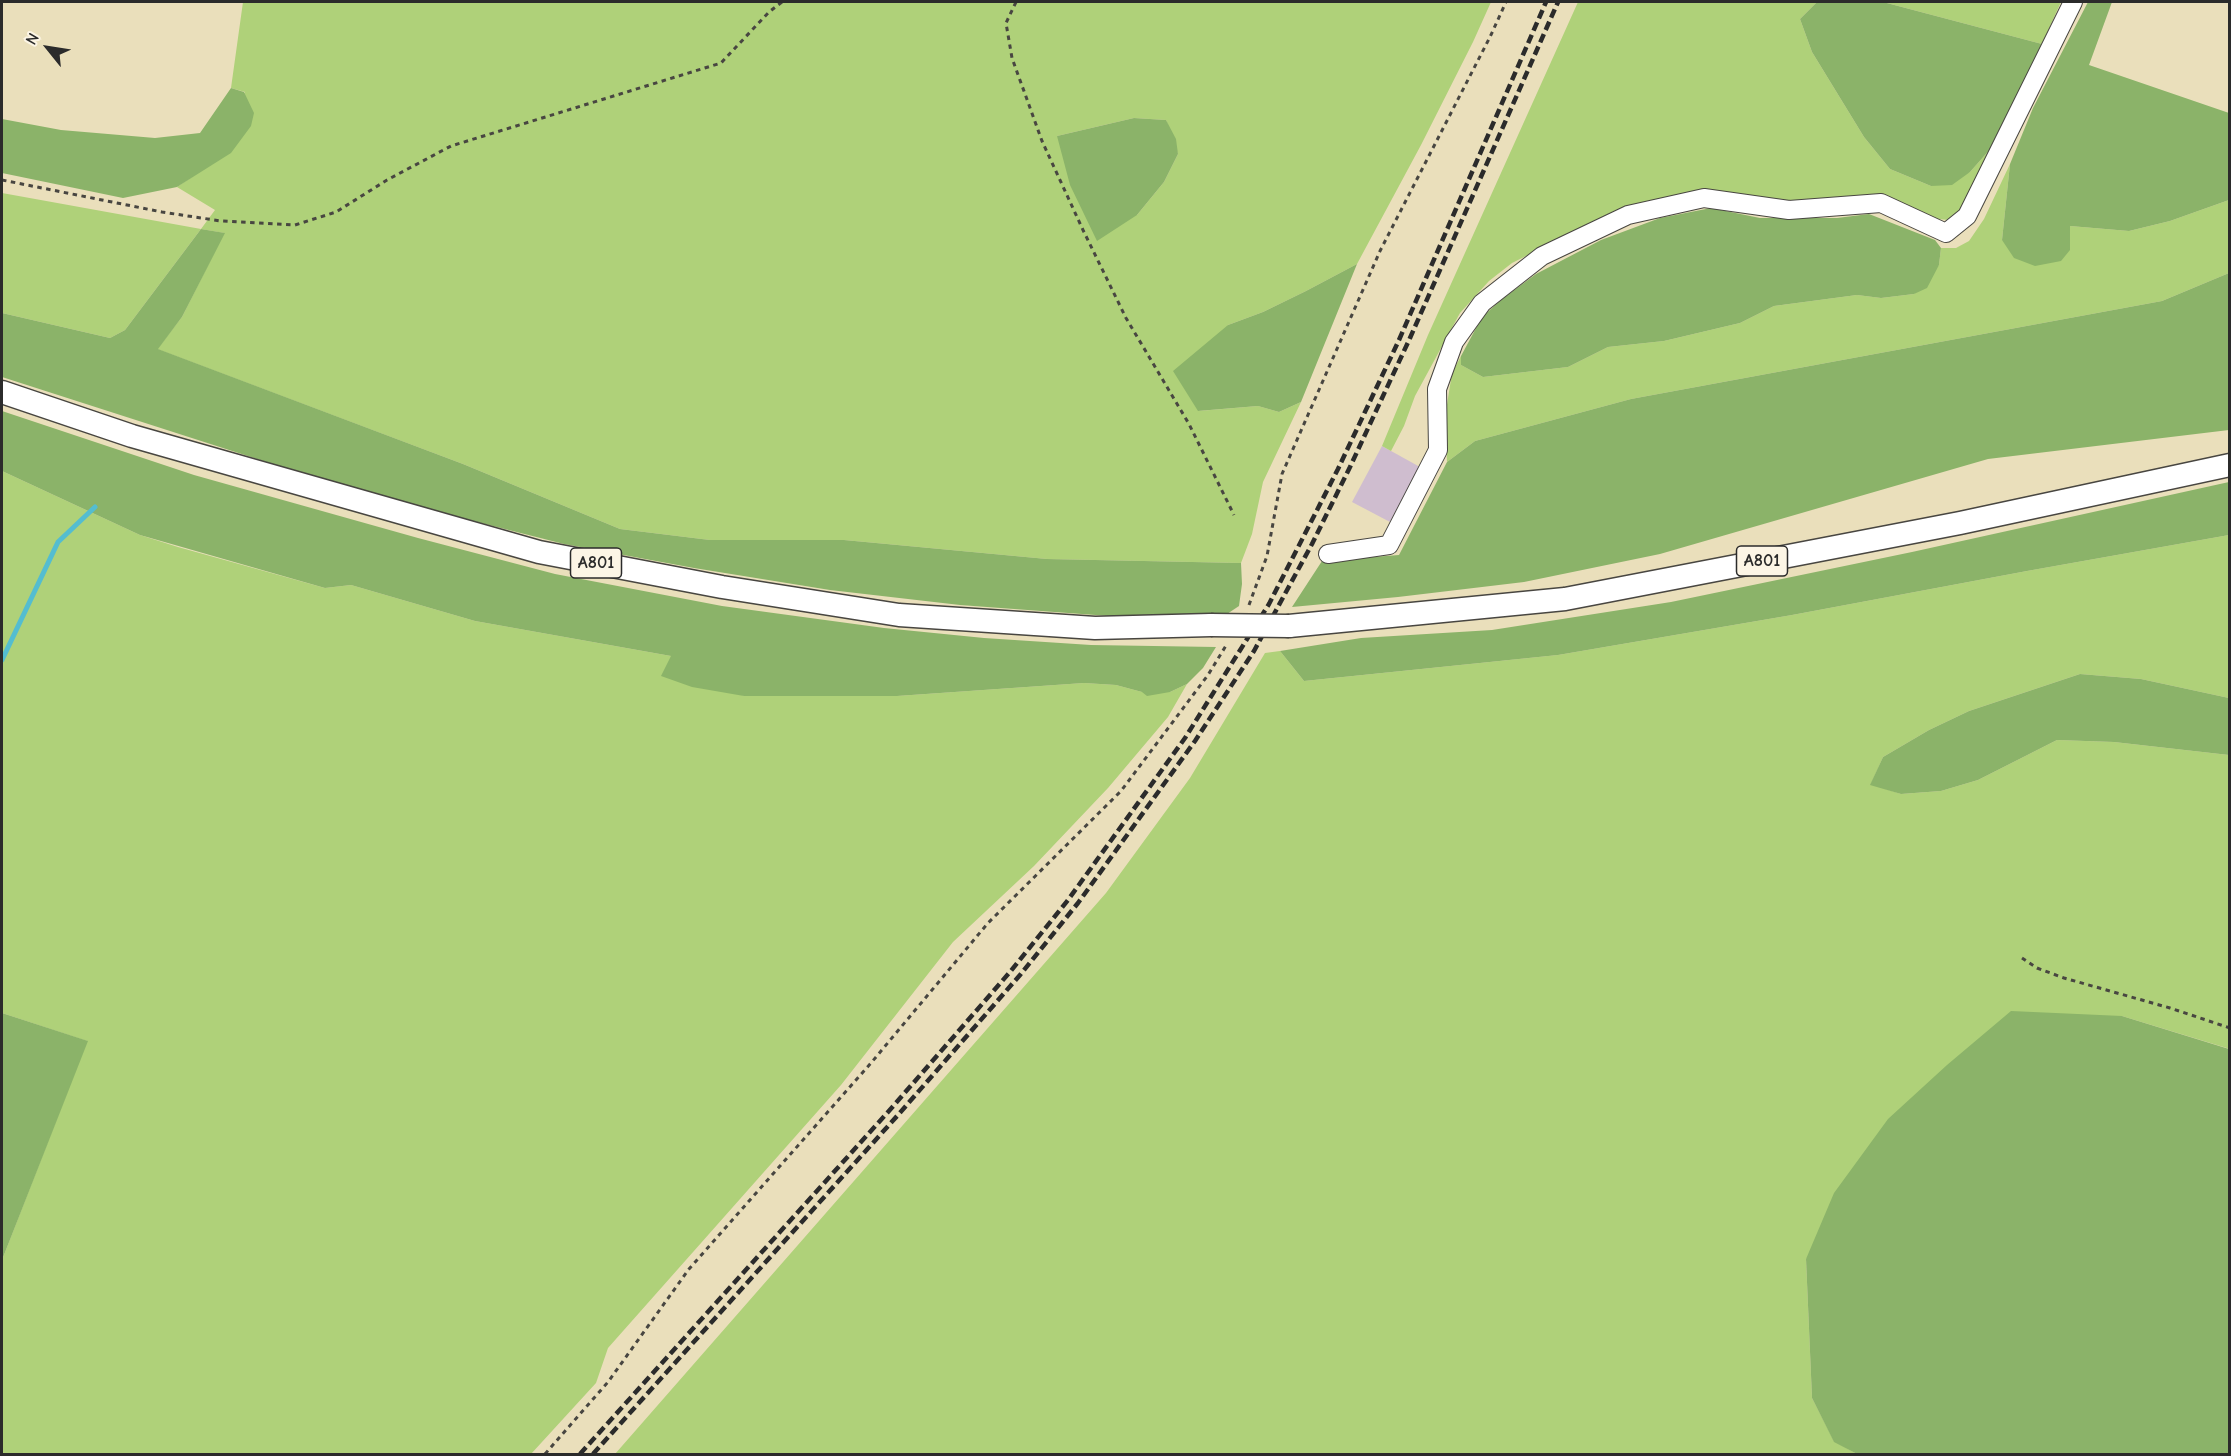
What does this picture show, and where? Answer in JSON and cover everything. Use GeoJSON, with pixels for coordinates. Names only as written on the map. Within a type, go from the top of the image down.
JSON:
{"type":"FeatureCollection","features":[{"type":"Feature","properties":{"kind":"main road","name":"A801"},"geometry":{"type":"LineString","coordinates":[[2,392],[132,436],[539,552],[722,587],[899,615],[1095,628],[1211,625],[1289,626],[1565,599],[1960,523],[2229,465]]}},
{"type":"Feature","properties":{"kind":"lane"},"geometry":{"type":"LineString","coordinates":[[1328,554],[1389,545],[1438,450],[1437,389],[1454,342],[1482,303],[1542,256],[1628,215],[1704,198],[1789,210],[1881,203],[1946,233],[1967,216],[2073,2]]}},
{"type":"Feature","properties":{"kind":"path"},"geometry":{"type":"LineString","coordinates":[[2,180],[209,219],[295,225],[336,212],[387,180],[451,146],[721,63],[769,12],[782,2]]}},
{"type":"Feature","properties":{"kind":"path"},"geometry":{"type":"LineString","coordinates":[[1016,2],[1006,23],[1012,58],[1042,141],[1126,318],[1189,424],[1234,515]]}},
{"type":"Feature","properties":{"kind":"path"},"geometry":{"type":"LineString","coordinates":[[1245,612],[1267,556],[1282,474],[1380,251],[1506,2]]}},
{"type":"Feature","properties":{"kind":"path"},"geometry":{"type":"LineString","coordinates":[[545,1455],[608,1382],[689,1269],[871,1063],[988,923],[1121,791],[1208,675],[1231,638]]}},
{"type":"Feature","properties":{"kind":"path"},"geometry":{"type":"LineString","coordinates":[[2022,958],[2037,968],[2064,978],[2170,1008],[2229,1028]]}},
{"type":"Feature","properties":{"kind":"shaded area"},"geometry":{"type":"Polygon","coordinates":[[[1382,446],[1420,467],[1390,522],[1352,502],[1382,446]]]}},
{"type":"Feature","properties":{"kind":"green space"},"geometry":{"type":"Polygon","coordinates":[[[243,2],[1491,2],[1421,145],[1357,264],[1263,312],[1228,325],[1199,411],[1258,406],[1279,412],[1301,402],[1263,482],[1252,534],[1241,563],[1047,559],[844,540],[710,540],[620,529],[463,464],[157,349],[182,317],[224,233],[201,229],[215,210],[177,187],[196,174],[245,92],[231,88],[243,2]],[[1134,118],[1057,136],[1137,215],[1164,182],[1178,154],[1166,120],[1134,118]]]}},
{"type":"Feature","properties":{"kind":"green space"},"geometry":{"type":"Polygon","coordinates":[[[1578,2],[1817,2],[1800,19],[1812,52],[1864,137],[1890,169],[1931,186],[1970,172],[1993,146],[1968,202],[1949,220],[1921,213],[1705,194],[1540,249],[1512,263],[1489,281],[1460,313],[1415,396],[1404,426],[1391,451],[1382,446],[1428,335],[1578,2]]]}},
{"type":"Feature","properties":{"kind":"green space"},"geometry":{"type":"Polygon","coordinates":[[[1817,2],[1883,2],[2042,44],[1993,146],[1970,172],[1952,185],[1931,186],[1890,169],[1864,137],[1812,52],[1800,19],[1817,2]]]}},
{"type":"Feature","properties":{"kind":"green space"},"geometry":{"type":"Polygon","coordinates":[[[1883,2],[2061,2],[2042,44],[1883,2]]]}},
{"type":"Feature","properties":{"kind":"green space"},"geometry":{"type":"Polygon","coordinates":[[[2088,2],[2112,2],[2089,65],[2229,113],[2229,200],[2170,221],[2129,231],[2070,226],[2070,250],[2061,261],[2035,266],[2014,258],[2002,240],[2010,164],[2033,108],[2088,2]]]}},
{"type":"Feature","properties":{"kind":"green space"},"geometry":{"type":"Polygon","coordinates":[[[231,88],[244,92],[254,113],[251,126],[231,153],[177,187],[123,198],[2,173],[2,119],[61,130],[155,138],[200,133],[231,88]]]}},
{"type":"Feature","properties":{"kind":"green space"},"geometry":{"type":"Polygon","coordinates":[[[1134,118],[1166,120],[1176,139],[1178,154],[1164,182],[1137,215],[1097,241],[1070,185],[1057,136],[1134,118]]]}},
{"type":"Feature","properties":{"kind":"green space"},"geometry":{"type":"Polygon","coordinates":[[[2010,164],[2002,240],[2070,250],[2070,226],[2129,231],[2170,221],[2229,200],[2229,273],[2162,301],[1631,399],[1475,441],[1447,462],[1445,417],[1452,373],[1461,356],[1461,365],[1483,377],[1568,367],[1608,347],[1664,341],[1740,323],[1774,306],[1857,295],[1881,298],[1914,294],[1939,265],[1941,248],[1956,248],[1969,241],[1984,219],[2010,164]]]}},
{"type":"Feature","properties":{"kind":"green space"},"geometry":{"type":"Polygon","coordinates":[[[2,193],[201,229],[125,330],[110,338],[2,313],[2,193]]]}},
{"type":"Feature","properties":{"kind":"green space"},"geometry":{"type":"Polygon","coordinates":[[[1711,208],[1760,218],[1837,218],[1869,214],[1935,240],[1941,248],[1939,265],[1927,288],[1914,294],[1881,298],[1857,295],[1774,306],[1740,323],[1664,341],[1608,347],[1568,367],[1483,377],[1461,365],[1461,356],[1482,317],[1536,274],[1601,240],[1660,218],[1711,208]]]}},
{"type":"Feature","properties":{"kind":"green space"},"geometry":{"type":"Polygon","coordinates":[[[201,229],[225,233],[182,317],[158,349],[463,464],[620,529],[710,540],[844,540],[1047,559],[1241,563],[1242,584],[1239,606],[1227,614],[1109,616],[960,605],[830,590],[564,544],[363,493],[2,377],[2,313],[110,338],[125,330],[201,229]]]}},
{"type":"Feature","properties":{"kind":"green space"},"geometry":{"type":"Polygon","coordinates":[[[1357,264],[1301,402],[1279,412],[1258,406],[1198,411],[1173,371],[1228,325],[1263,312],[1357,264]]]}},
{"type":"Feature","properties":{"kind":"green space"},"geometry":{"type":"Polygon","coordinates":[[[2229,273],[2229,430],[1988,459],[1660,554],[1524,582],[1292,607],[1322,561],[1399,555],[1447,462],[1475,441],[1631,399],[2162,301],[2229,273]]]}},
{"type":"Feature","properties":{"kind":"green space"},"geometry":{"type":"Polygon","coordinates":[[[2,411],[194,475],[555,574],[722,606],[884,628],[1091,645],[1216,647],[1203,668],[1187,684],[1170,692],[1147,696],[1142,692],[1116,685],[1084,683],[897,696],[744,696],[692,687],[661,676],[671,656],[475,621],[351,585],[325,588],[140,535],[2,471],[2,411]]]}},
{"type":"Feature","properties":{"kind":"green space"},"geometry":{"type":"Polygon","coordinates":[[[2,471],[140,535],[178,547],[325,588],[351,585],[475,621],[671,656],[744,696],[897,696],[1084,683],[1116,685],[1142,692],[1170,692],[1187,684],[1168,717],[1108,788],[1034,866],[953,942],[841,1085],[608,1348],[596,1383],[531,1454],[2,1454],[2,1260],[87,1041],[2,1013],[2,471]]]}},
{"type":"Feature","properties":{"kind":"green space"},"geometry":{"type":"Polygon","coordinates":[[[2229,482],[2229,535],[1792,615],[1558,655],[1304,681],[1280,651],[1361,638],[1492,630],[1671,602],[2229,482]]]}},
{"type":"Feature","properties":{"kind":"green space"},"geometry":{"type":"Polygon","coordinates":[[[2229,535],[2229,698],[2141,679],[2080,674],[1969,711],[1929,730],[1883,757],[1871,784],[1901,794],[1941,791],[1978,780],[2057,740],[2114,742],[2229,755],[2230,1049],[2122,1016],[1806,1259],[1812,1398],[1834,1441],[1857,1454],[615,1454],[1106,893],[1190,778],[1265,653],[1280,651],[1304,681],[1558,655],[1792,615],[2229,535]]]}},
{"type":"Feature","properties":{"kind":"green space"},"geometry":{"type":"Polygon","coordinates":[[[2080,674],[2141,679],[2229,698],[2229,755],[2114,742],[2057,740],[1978,780],[1941,791],[1901,794],[1870,785],[1883,757],[1929,730],[1969,711],[2080,674]]]}},
{"type":"Feature","properties":{"kind":"green space"},"geometry":{"type":"Polygon","coordinates":[[[2011,1011],[2122,1016],[2229,1049],[2229,1454],[1857,1454],[1834,1442],[1812,1398],[1806,1259],[1834,1193],[1888,1119],[2011,1011]]]}},
{"type":"Feature","properties":{"kind":"green space"},"geometry":{"type":"Polygon","coordinates":[[[2,1013],[88,1041],[2,1260],[2,1013]]]}},
{"type":"Feature","properties":{"kind":"waterway"},"geometry":{"type":"LineString","coordinates":[[2,660],[58,542],[95,507]]}},
{"type":"Feature","properties":{"kind":"railway"},"geometry":{"type":"LineString","coordinates":[[580,1454],[888,1112],[1010,972],[1068,900],[1185,738],[1269,604],[1338,469],[1399,340],[1546,2]]}},
{"type":"Feature","properties":{"kind":"railway"},"geometry":{"type":"LineString","coordinates":[[593,1454],[898,1115],[1020,975],[1078,903],[1195,741],[1254,651],[1312,544],[1350,467],[1410,338],[1558,2]]}}]}
